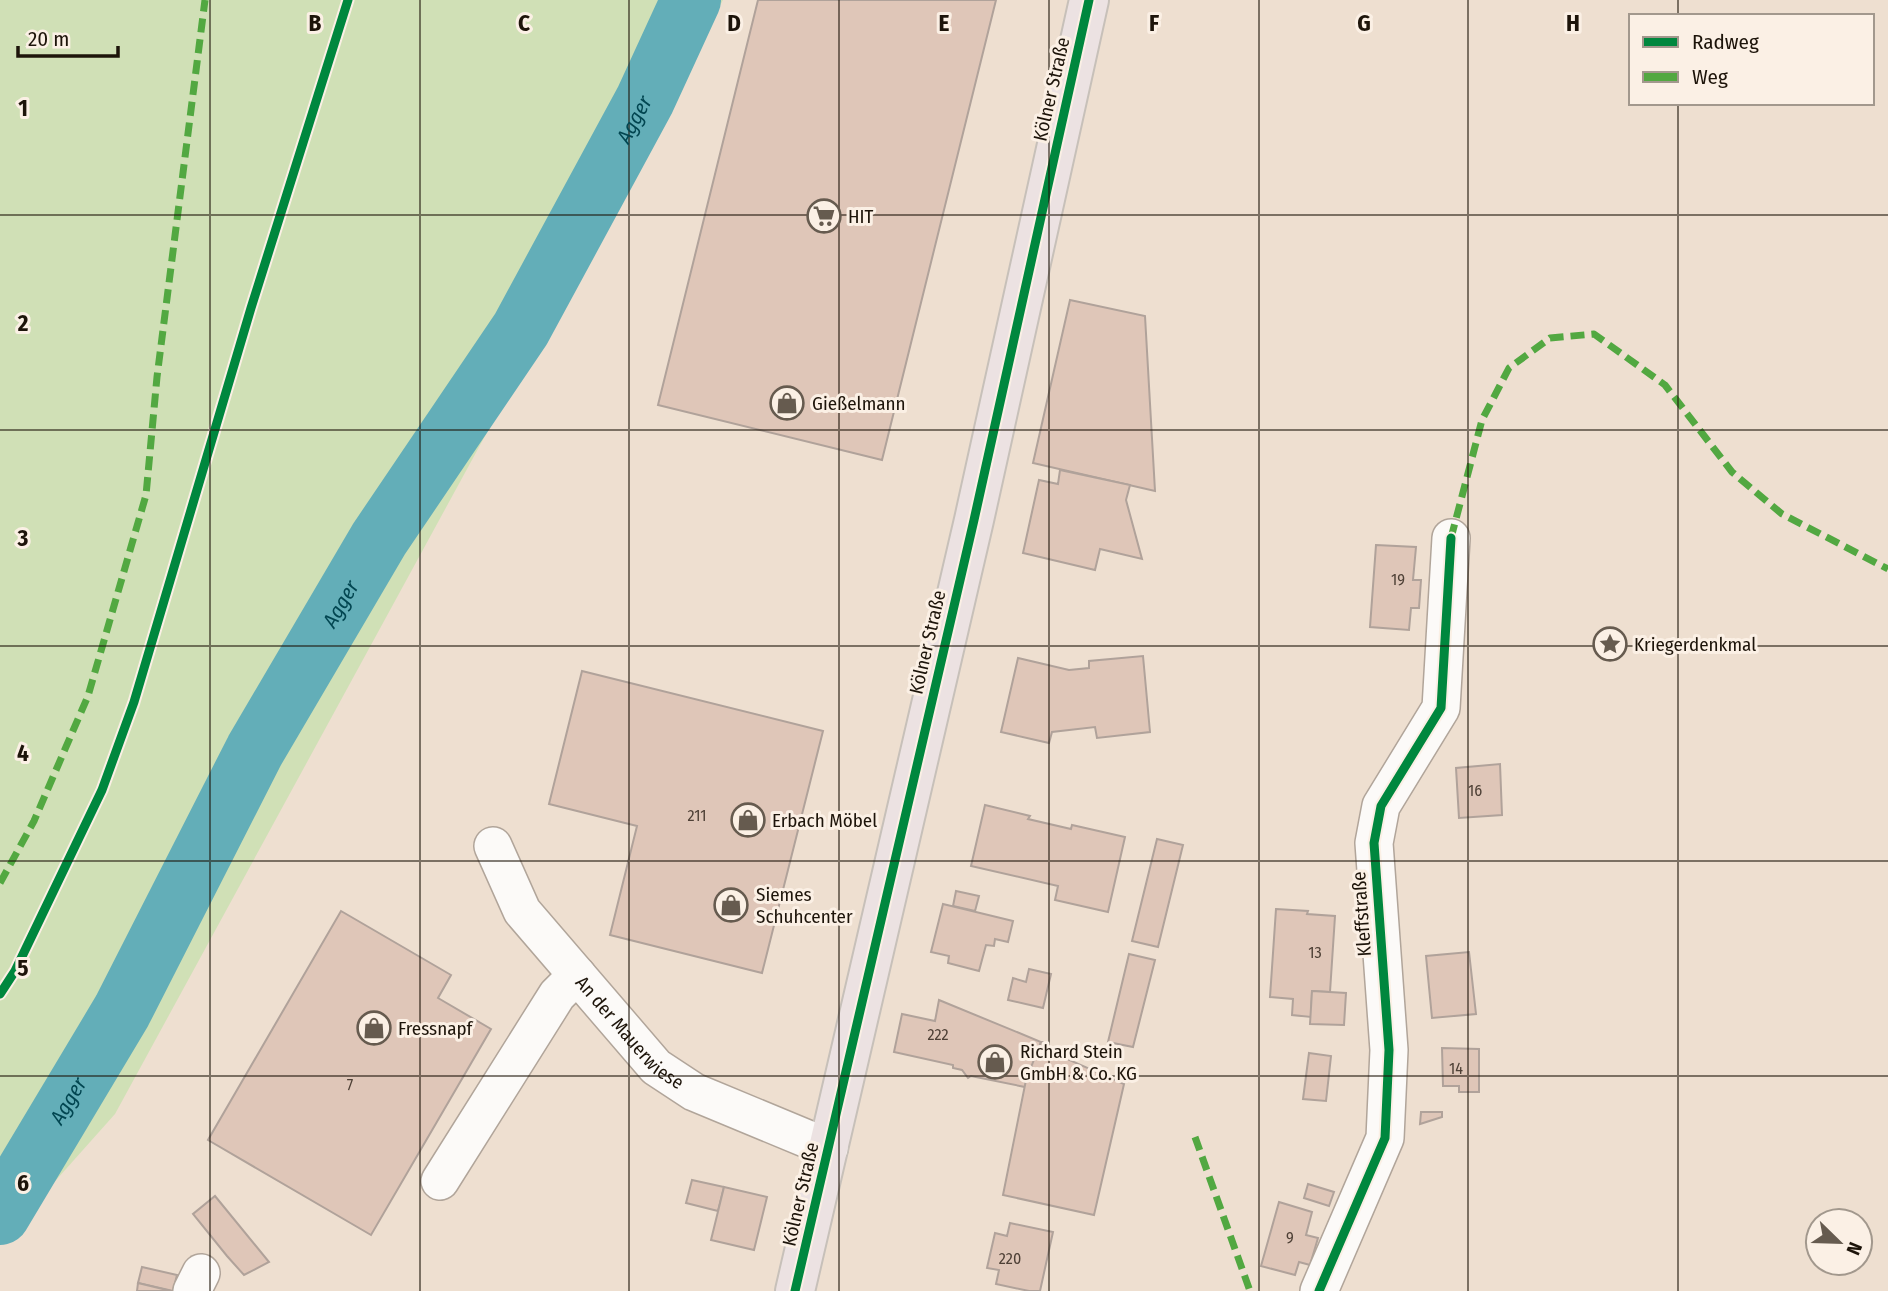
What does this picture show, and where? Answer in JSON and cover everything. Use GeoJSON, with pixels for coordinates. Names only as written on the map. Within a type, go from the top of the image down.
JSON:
{"type":"FeatureCollection","features":[{"type":"Feature","properties":{"kind":"main road","name":"Kölner Straße"},"geometry":{"type":"LineString","coordinates":[[795,1291],[977,507],[1089,0]]}},
{"type":"Feature","properties":{"kind":"street","name":"Kleffstraße"},"geometry":{"type":"LineString","coordinates":[[1319,1291],[1385,1138],[1389,1050],[1374,843],[1381,806],[1441,708],[1451,538]]}},
{"type":"Feature","properties":{"kind":"street","name":"An der Mauerwiese"},"geometry":{"type":"LineString","coordinates":[[493,846],[522,911],[656,1068],[694,1092],[829,1148]]}},
{"type":"Feature","properties":{"kind":"street"},"geometry":{"type":"LineString","coordinates":[[440,1181],[557,995],[577,975]]}},
{"type":"Feature","properties":{"kind":"green space"},"geometry":{"type":"Polygon","coordinates":[[[0,0],[723,0],[115,1114],[0,1243],[0,0]]]}},
{"type":"Feature","properties":{"kind":"building","name":"HIT"},"geometry":{"type":"Polygon","coordinates":[[[758,0],[996,0],[882,460],[658,405],[758,0]]]}},
{"type":"Feature","properties":{"kind":"building"},"geometry":{"type":"Polygon","coordinates":[[[1070,300],[1145,316],[1155,491],[1033,463],[1070,300]]]}},
{"type":"Feature","properties":{"kind":"building"},"geometry":{"type":"Polygon","coordinates":[[[1060,470],[1130,485],[1126,500],[1142,559],[1100,549],[1095,570],[1023,553],[1039,480],[1058,484],[1060,470]]]}},
{"type":"Feature","properties":{"kind":"building"},"geometry":{"type":"Polygon","coordinates":[[[1376,545],[1416,547],[1413,580],[1421,580],[1419,608],[1411,608],[1409,630],[1370,627],[1376,545]]]}},
{"type":"Feature","properties":{"kind":"building"},"geometry":{"type":"Polygon","coordinates":[[[1143,656],[1150,732],[1097,738],[1095,727],[1052,732],[1049,743],[1001,732],[1018,658],[1069,670],[1089,668],[1089,661],[1143,656]]]}},
{"type":"Feature","properties":{"kind":"building"},"geometry":{"type":"Polygon","coordinates":[[[582,671],[823,731],[762,973],[610,935],[637,826],[549,804],[582,671]]]}},
{"type":"Feature","properties":{"kind":"building"},"geometry":{"type":"Polygon","coordinates":[[[1500,764],[1502,815],[1459,818],[1456,768],[1500,764]]]}},
{"type":"Feature","properties":{"kind":"building"},"geometry":{"type":"Polygon","coordinates":[[[985,805],[1071,829],[1072,825],[1125,837],[1108,912],[1055,900],[1058,886],[971,866],[985,805]]]}},
{"type":"Feature","properties":{"kind":"building"},"geometry":{"type":"Polygon","coordinates":[[[1157,839],[1183,845],[1158,947],[1132,941],[1157,839]]]}},
{"type":"Feature","properties":{"kind":"building"},"geometry":{"type":"Polygon","coordinates":[[[956,891],[979,896],[975,911],[953,906],[956,891]]]}},
{"type":"Feature","properties":{"kind":"building"},"geometry":{"type":"Polygon","coordinates":[[[943,904],[1013,921],[1008,942],[995,939],[994,946],[986,945],[979,971],[948,963],[949,956],[931,952],[943,904]]]}},
{"type":"Feature","properties":{"kind":"building"},"geometry":{"type":"Polygon","coordinates":[[[1276,909],[1335,916],[1330,992],[1312,991],[1311,1017],[1292,1015],[1293,999],[1270,997],[1276,909]]]}},
{"type":"Feature","properties":{"kind":"building"},"geometry":{"type":"Polygon","coordinates":[[[341,911],[451,975],[438,998],[491,1029],[371,1235],[208,1140],[341,911]]]}},
{"type":"Feature","properties":{"kind":"building"},"geometry":{"type":"Polygon","coordinates":[[[1469,952],[1476,1014],[1432,1018],[1426,956],[1469,952]]]}},
{"type":"Feature","properties":{"kind":"building"},"geometry":{"type":"Polygon","coordinates":[[[1129,954],[1155,960],[1133,1047],[1108,1042],[1129,954]]]}},
{"type":"Feature","properties":{"kind":"building"},"geometry":{"type":"Polygon","coordinates":[[[1029,969],[1051,974],[1043,1008],[1008,1000],[1013,978],[1026,982],[1029,969]]]}},
{"type":"Feature","properties":{"kind":"building"},"geometry":{"type":"Polygon","coordinates":[[[1312,991],[1346,993],[1344,1025],[1310,1024],[1312,991]]]}},
{"type":"Feature","properties":{"kind":"building"},"geometry":{"type":"Polygon","coordinates":[[[939,1000],[1041,1042],[1025,1087],[971,1076],[968,1078],[962,1070],[953,1068],[953,1065],[894,1052],[902,1014],[935,1021],[939,1000]]]}},
{"type":"Feature","properties":{"kind":"building"},"geometry":{"type":"Polygon","coordinates":[[[1041,1042],[1042,1048],[1124,1084],[1094,1215],[1003,1195],[1026,1080],[1041,1042]]]}},
{"type":"Feature","properties":{"kind":"building"},"geometry":{"type":"Polygon","coordinates":[[[1442,1048],[1479,1049],[1479,1092],[1459,1092],[1459,1086],[1443,1086],[1442,1048]]]}},
{"type":"Feature","properties":{"kind":"building"},"geometry":{"type":"Polygon","coordinates":[[[1309,1053],[1331,1056],[1326,1101],[1303,1099],[1309,1053]]]}},
{"type":"Feature","properties":{"kind":"building"},"geometry":{"type":"Polygon","coordinates":[[[1421,1112],[1442,1112],[1442,1117],[1420,1124],[1421,1112]]]}},
{"type":"Feature","properties":{"kind":"building"},"geometry":{"type":"Polygon","coordinates":[[[692,1180],[724,1187],[718,1211],[686,1203],[692,1180]]]}},
{"type":"Feature","properties":{"kind":"building"},"geometry":{"type":"Polygon","coordinates":[[[1308,1184],[1334,1192],[1329,1206],[1304,1198],[1308,1184]]]}},
{"type":"Feature","properties":{"kind":"building"},"geometry":{"type":"Polygon","coordinates":[[[724,1187],[767,1197],[754,1250],[711,1240],[724,1187]]]}},
{"type":"Feature","properties":{"kind":"building"},"geometry":{"type":"Polygon","coordinates":[[[215,1196],[269,1262],[244,1275],[227,1256],[193,1214],[215,1196]]]}},
{"type":"Feature","properties":{"kind":"building"},"geometry":{"type":"Polygon","coordinates":[[[1279,1202],[1312,1212],[1306,1235],[1318,1238],[1310,1265],[1299,1262],[1295,1275],[1261,1266],[1279,1202]]]}},
{"type":"Feature","properties":{"kind":"building"},"geometry":{"type":"Polygon","coordinates":[[[1010,1223],[1053,1232],[1040,1291],[996,1284],[999,1270],[987,1268],[995,1233],[1007,1236],[1010,1223]]]}},
{"type":"Feature","properties":{"kind":"building"},"geometry":{"type":"Polygon","coordinates":[[[142,1267],[177,1275],[173,1291],[138,1283],[142,1267]]]}},
{"type":"Feature","properties":{"kind":"building"},"geometry":{"type":"Polygon","coordinates":[[[138,1283],[171,1291],[137,1291],[138,1283]]]}},
{"type":"Feature","properties":{"kind":"waterway","name":"Agger"},"geometry":{"type":"LineString","coordinates":[[0,1215],[122,1011],[255,750],[379,539],[521,329],[645,100],[691,0]]}},
{"type":"Feature","properties":{"kind":"marked path"},"geometry":{"type":"LineString","coordinates":[[0,883],[34,821],[88,696],[146,495],[157,377],[205,0]]}},
{"type":"Feature","properties":{"kind":"marked path"},"geometry":{"type":"LineString","coordinates":[[1451,538],[1482,420],[1509,368],[1550,338],[1594,334],[1665,385],[1732,472],[1782,514],[1888,569]]}},
{"type":"Feature","properties":{"kind":"marked path"},"geometry":{"type":"LineString","coordinates":[[1195,1137],[1250,1291]]}},
{"type":"Feature","properties":{"kind":"cycle path"},"geometry":{"type":"LineString","coordinates":[[0,994],[15,971],[102,790],[134,702],[251,308],[348,0]]}},
{"type":"Feature","properties":{"kind":"cycle path"},"geometry":{"type":"LineString","coordinates":[[795,1291],[974,520],[1089,0]]}},
{"type":"Feature","properties":{"kind":"cycle path"},"geometry":{"type":"LineString","coordinates":[[1319,1291],[1385,1138],[1389,1050],[1374,843],[1381,806],[1441,708],[1451,538]]}},
{"type":"Feature","properties":{"kind":"place","name":"HIT"},"geometry":{"type":"Point","coordinates":[824,216]}},
{"type":"Feature","properties":{"kind":"place","name":"Gießelmann"},"geometry":{"type":"Point","coordinates":[787,403]}},
{"type":"Feature","properties":{"kind":"place","name":"Kriegerdenkmal"},"geometry":{"type":"Point","coordinates":[1610,644]}},
{"type":"Feature","properties":{"kind":"place","name":"Erbach Möbel"},"geometry":{"type":"Point","coordinates":[748,820]}},
{"type":"Feature","properties":{"kind":"place","name":"Siemes Schuhcenter"},"geometry":{"type":"Point","coordinates":[731,905]}},
{"type":"Feature","properties":{"kind":"place","name":"Fressnapf"},"geometry":{"type":"Point","coordinates":[374,1028]}},
{"type":"Feature","properties":{"kind":"place","name":"Richard Stein GmbH & Co. KG"},"geometry":{"type":"Point","coordinates":[995,1062]}}]}
